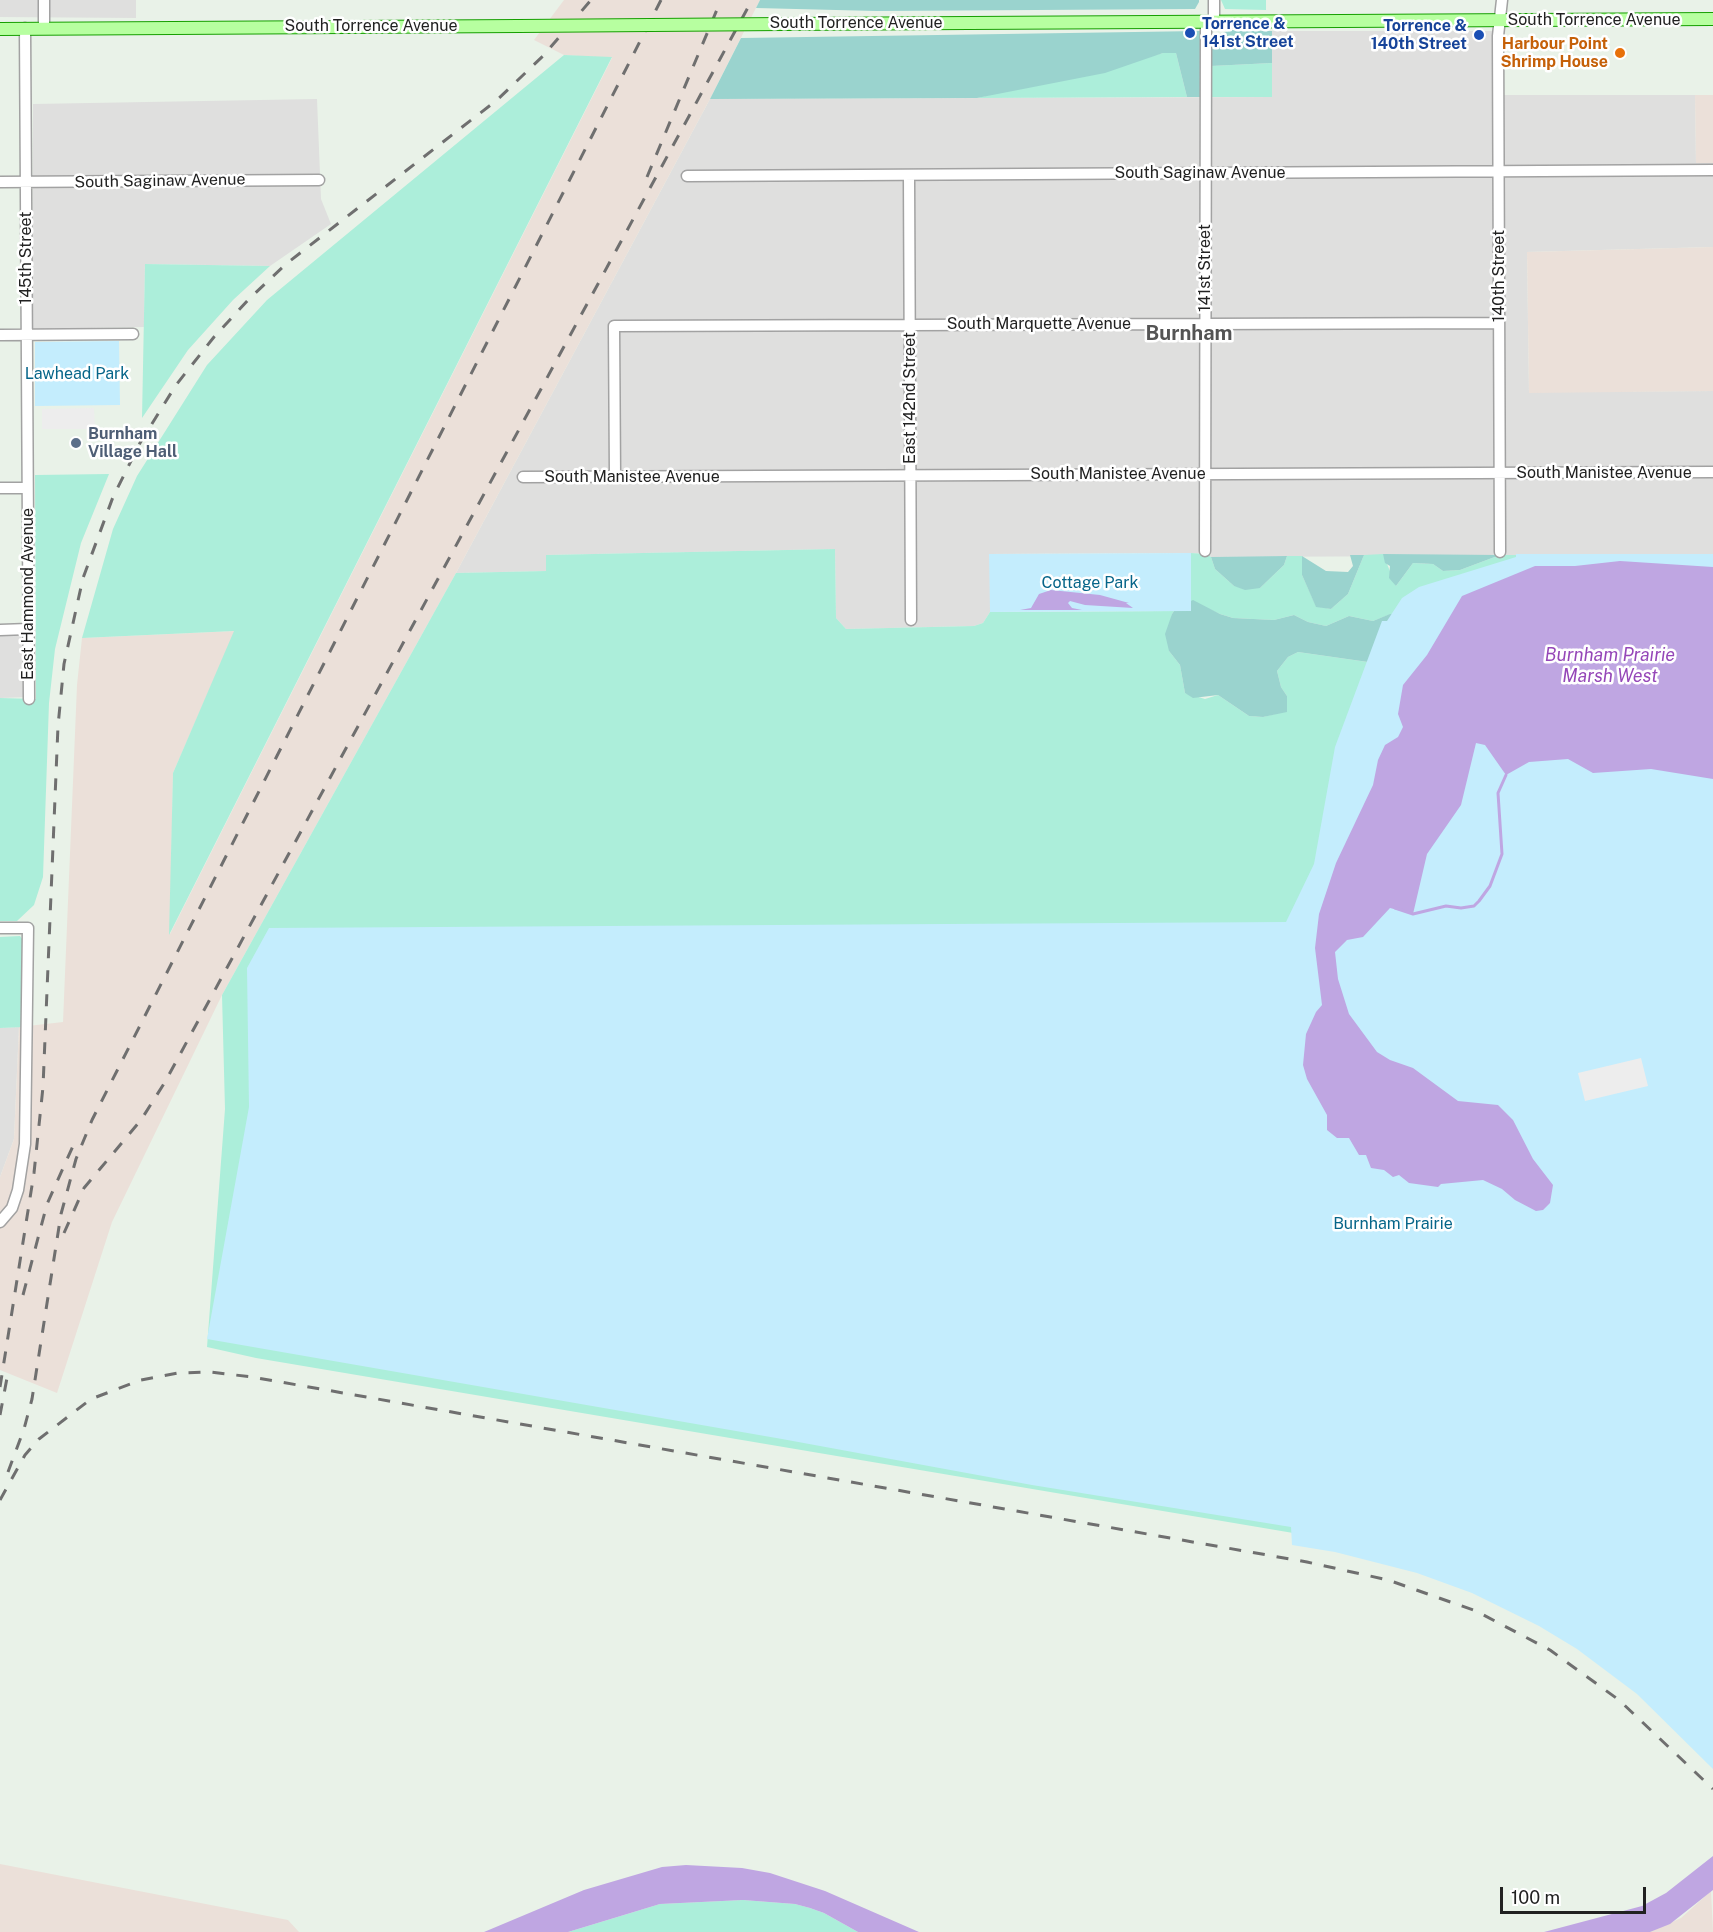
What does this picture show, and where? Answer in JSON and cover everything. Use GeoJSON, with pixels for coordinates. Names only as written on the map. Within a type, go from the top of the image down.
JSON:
{"type":"FeatureCollection","features":[{"type":"Feature","properties":{"kind":"main road","name":"South Torrence Avenue"},"geometry":{"type":"LineString","coordinates":[[0,28],[1713,19]]}},
{"type":"Feature","properties":{"kind":"street"},"geometry":{"type":"LineString","coordinates":[[44,0],[44,28]]}},
{"type":"Feature","properties":{"kind":"street","name":"141st Street"},"geometry":{"type":"LineString","coordinates":[[1205,551],[1204,172],[1210,22],[1214,0]]}},
{"type":"Feature","properties":{"kind":"street","name":"140th Street"},"geometry":{"type":"LineString","coordinates":[[1500,552],[1499,171],[1502,0]]}},
{"type":"Feature","properties":{"kind":"street","name":"145th Street"},"geometry":{"type":"LineString","coordinates":[[26,28],[27,488]]}},
{"type":"Feature","properties":{"kind":"street","name":"South Saginaw Avenue"},"geometry":{"type":"LineString","coordinates":[[687,176],[1713,170]]}},
{"type":"Feature","properties":{"kind":"street","name":"East 142nd Street"},"geometry":{"type":"LineString","coordinates":[[909,176],[910,620]]}},
{"type":"Feature","properties":{"kind":"street","name":"South Saginaw Avenue"},"geometry":{"type":"LineString","coordinates":[[0,182],[319,180]]}},
{"type":"Feature","properties":{"kind":"street","name":"South Marquette Avenue"},"geometry":{"type":"LineString","coordinates":[[615,477],[614,326],[1499,322]]}},
{"type":"Feature","properties":{"kind":"street"},"geometry":{"type":"LineString","coordinates":[[0,335],[134,333]]}},
{"type":"Feature","properties":{"kind":"street","name":"South Manistee Avenue"},"geometry":{"type":"LineString","coordinates":[[523,477],[1713,472]]}},
{"type":"Feature","properties":{"kind":"street"},"geometry":{"type":"LineString","coordinates":[[0,488],[27,488]]}},
{"type":"Feature","properties":{"kind":"street","name":"East Hammond Avenue"},"geometry":{"type":"LineString","coordinates":[[27,488],[29,699]]}},
{"type":"Feature","properties":{"kind":"street"},"geometry":{"type":"LineString","coordinates":[[0,630],[28,629]]}},
{"type":"Feature","properties":{"kind":"street"},"geometry":{"type":"LineString","coordinates":[[0,928],[28,928],[28,1079],[25,1144],[18,1190],[12,1208],[0,1222]]}},
{"type":"Feature","properties":{"kind":"shaded area"},"geometry":{"type":"Polygon","coordinates":[[[0,0],[136,0],[136,18],[0,17],[0,0]]]}},
{"type":"Feature","properties":{"kind":"shaded area"},"geometry":{"type":"Polygon","coordinates":[[[564,0],[760,0],[710,99],[456,573],[222,995],[112,1222],[57,1393],[0,1370],[0,1177],[14,1139],[19,1027],[63,1022],[77,685],[82,638],[235,631],[173,773],[170,934],[612,58],[564,55],[534,40],[564,0]]]}},
{"type":"Feature","properties":{"kind":"shaded area"},"geometry":{"type":"Polygon","coordinates":[[[760,0],[1199,0],[1199,2],[1195,9],[876,11],[756,8],[760,0]]]}},
{"type":"Feature","properties":{"kind":"shaded area"},"geometry":{"type":"Polygon","coordinates":[[[1232,30],[1272,31],[1272,63],[1211,66],[1211,44],[1216,35],[1232,30]]]}},
{"type":"Feature","properties":{"kind":"shaded area"},"geometry":{"type":"Polygon","coordinates":[[[1200,31],[1200,97],[1187,97],[1176,53],[1163,53],[1105,73],[977,98],[710,99],[741,38],[1200,31]]]}},
{"type":"Feature","properties":{"kind":"shaded area"},"geometry":{"type":"Polygon","coordinates":[[[1272,31],[1494,31],[1495,95],[1695,95],[1696,163],[1713,163],[1713,247],[1527,252],[1529,392],[1713,391],[1713,555],[1211,557],[1206,554],[1191,553],[990,554],[990,612],[983,623],[974,626],[846,629],[836,618],[835,549],[547,555],[546,571],[456,573],[710,99],[1272,97],[1272,31]]]}},
{"type":"Feature","properties":{"kind":"shaded area"},"geometry":{"type":"Polygon","coordinates":[[[1695,95],[1713,95],[1713,163],[1696,163],[1695,95]]]}},
{"type":"Feature","properties":{"kind":"shaded area"},"geometry":{"type":"Polygon","coordinates":[[[317,99],[321,199],[331,224],[270,266],[145,264],[144,327],[32,329],[33,104],[317,99]]]}},
{"type":"Feature","properties":{"kind":"shaded area"},"geometry":{"type":"Polygon","coordinates":[[[1713,247],[1713,391],[1529,393],[1527,252],[1713,247]]]}},
{"type":"Feature","properties":{"kind":"shaded area"},"geometry":{"type":"Polygon","coordinates":[[[94,408],[95,429],[42,429],[42,409],[94,408]]]}},
{"type":"Feature","properties":{"kind":"shaded area"},"geometry":{"type":"Polygon","coordinates":[[[1383,554],[1500,555],[1460,570],[1443,571],[1433,564],[1413,563],[1396,586],[1389,578],[1390,566],[1385,563],[1383,554]]]}},
{"type":"Feature","properties":{"kind":"shaded area"},"geometry":{"type":"Polygon","coordinates":[[[1350,555],[1364,555],[1348,594],[1331,609],[1316,607],[1302,575],[1302,556],[1326,571],[1348,572],[1353,566],[1350,555]]]}},
{"type":"Feature","properties":{"kind":"shaded area"},"geometry":{"type":"Polygon","coordinates":[[[1287,556],[1284,565],[1260,588],[1245,590],[1234,586],[1215,569],[1211,557],[1287,556]]]}},
{"type":"Feature","properties":{"kind":"shaded area"},"geometry":{"type":"Polygon","coordinates":[[[1193,600],[1233,618],[1274,620],[1294,615],[1308,622],[1326,626],[1349,616],[1373,621],[1390,614],[1415,617],[1368,662],[1298,652],[1288,657],[1277,671],[1281,687],[1287,696],[1287,712],[1263,717],[1249,716],[1218,695],[1193,698],[1185,693],[1180,665],[1169,651],[1165,634],[1174,611],[1191,611],[1193,600]]]}},
{"type":"Feature","properties":{"kind":"shaded area"},"geometry":{"type":"Polygon","coordinates":[[[0,630],[28,630],[28,697],[0,698],[0,630]]]}},
{"type":"Feature","properties":{"kind":"shaded area"},"geometry":{"type":"Polygon","coordinates":[[[19,1027],[14,1139],[0,1177],[0,1028],[19,1027]]]}},
{"type":"Feature","properties":{"kind":"shaded area"},"geometry":{"type":"Polygon","coordinates":[[[1641,1058],[1648,1086],[1585,1101],[1578,1073],[1641,1058]]]}},
{"type":"Feature","properties":{"kind":"shaded area"},"geometry":{"type":"Polygon","coordinates":[[[0,1864],[288,1920],[299,1932],[0,1932],[0,1864]]]}},
{"type":"Feature","properties":{"kind":"shaded area"},"geometry":{"type":"Polygon","coordinates":[[[1711,1891],[1713,1932],[1650,1932],[1681,1918],[1711,1891]]]}},
{"type":"Feature","properties":{"kind":"green space"},"geometry":{"type":"Polygon","coordinates":[[[1221,0],[1266,0],[1266,10],[1225,9],[1221,0]]]}},
{"type":"Feature","properties":{"kind":"green space"},"geometry":{"type":"Polygon","coordinates":[[[1163,53],[1176,53],[1187,97],[977,98],[1163,53]]]}},
{"type":"Feature","properties":{"kind":"green space"},"geometry":{"type":"Polygon","coordinates":[[[564,55],[612,57],[169,935],[173,773],[234,631],[82,638],[113,529],[137,476],[207,365],[267,300],[564,55]]]}},
{"type":"Feature","properties":{"kind":"green space"},"geometry":{"type":"Polygon","coordinates":[[[1272,63],[1272,97],[1211,97],[1211,66],[1272,63]]]}},
{"type":"Feature","properties":{"kind":"green space"},"geometry":{"type":"Polygon","coordinates":[[[145,264],[270,266],[233,300],[188,350],[142,418],[145,264]]]}},
{"type":"Feature","properties":{"kind":"green space","name":"Lawhead Park"},"geometry":{"type":"Polygon","coordinates":[[[119,341],[120,405],[35,406],[35,342],[119,341]]]}},
{"type":"Feature","properties":{"kind":"green space"},"geometry":{"type":"Polygon","coordinates":[[[109,474],[81,543],[55,649],[49,703],[43,877],[34,905],[17,921],[0,921],[0,698],[36,699],[35,475],[109,474]]]}},
{"type":"Feature","properties":{"kind":"green space","name":"Burnham Prairie"},"geometry":{"type":"Polygon","coordinates":[[[835,549],[836,618],[846,629],[974,626],[983,623],[990,612],[1174,611],[1169,651],[1180,665],[1185,693],[1205,699],[1218,695],[1249,716],[1263,717],[1287,711],[1287,696],[1281,687],[1277,671],[1288,657],[1298,652],[1368,662],[1391,614],[1373,621],[1349,616],[1326,626],[1308,622],[1294,615],[1274,620],[1233,618],[1191,601],[1191,553],[1206,554],[1211,557],[1215,569],[1234,586],[1260,588],[1284,565],[1287,556],[1302,556],[1302,575],[1316,606],[1331,609],[1348,594],[1364,555],[1383,554],[1396,586],[1413,563],[1433,564],[1443,571],[1460,570],[1500,555],[1713,555],[1606,1645],[1388,1549],[256,1358],[207,1347],[225,1109],[222,995],[456,573],[546,571],[546,555],[835,549]]]}},
{"type":"Feature","properties":{"kind":"green space","name":"Cottage Park"},"geometry":{"type":"Polygon","coordinates":[[[1191,553],[1191,611],[990,612],[989,554],[1191,553]]]}},
{"type":"Feature","properties":{"kind":"green space","name":"Burnham Prairie"},"geometry":{"type":"Polygon","coordinates":[[[1516,554],[1713,554],[1713,1769],[1637,1694],[1577,1649],[1539,1626],[1472,1593],[1417,1573],[1335,1552],[1292,1545],[1291,1527],[1032,1485],[207,1339],[249,1107],[247,968],[269,928],[1286,922],[1314,864],[1335,747],[1382,621],[1387,621],[1402,598],[1419,587],[1516,557],[1516,554]]]}},
{"type":"Feature","properties":{"kind":"green space"},"geometry":{"type":"Polygon","coordinates":[[[20,936],[25,943],[24,1027],[0,1028],[0,937],[20,936]]]}},
{"type":"Feature","properties":{"kind":"green space"},"geometry":{"type":"Polygon","coordinates":[[[743,1900],[795,1904],[810,1908],[858,1932],[568,1932],[660,1904],[743,1900]]]}},
{"type":"Feature","properties":{"kind":"water","name":"Burnham Prairie Marsh West"},"geometry":{"type":"Polygon","coordinates":[[[1620,561],[1713,567],[1713,779],[1651,769],[1593,773],[1568,759],[1529,762],[1506,775],[1485,745],[1476,743],[1461,805],[1427,854],[1413,914],[1390,908],[1363,937],[1347,940],[1335,952],[1338,979],[1349,1014],[1377,1052],[1390,1060],[1413,1068],[1458,1101],[1498,1105],[1513,1120],[1533,1159],[1553,1185],[1550,1203],[1543,1210],[1536,1211],[1515,1200],[1502,1189],[1483,1180],[1441,1184],[1438,1187],[1409,1183],[1399,1175],[1393,1177],[1384,1170],[1371,1168],[1366,1155],[1359,1155],[1349,1138],[1337,1138],[1327,1130],[1327,1115],[1307,1079],[1303,1065],[1306,1034],[1316,1012],[1322,1005],[1315,948],[1319,914],[1336,863],[1373,785],[1378,760],[1385,745],[1398,737],[1403,727],[1398,714],[1403,685],[1427,655],[1462,596],[1535,566],[1575,566],[1620,561]]]}},
{"type":"Feature","properties":{"kind":"water"},"geometry":{"type":"Polygon","coordinates":[[[1051,590],[1100,595],[1129,603],[1126,603],[1133,608],[1085,605],[1070,601],[1068,603],[1072,608],[1082,610],[1020,610],[1031,608],[1039,594],[1051,590]]]}},
{"type":"Feature","properties":{"kind":"water"},"geometry":{"type":"Polygon","coordinates":[[[1713,1856],[1713,1890],[1670,1924],[1650,1932],[1544,1932],[1642,1906],[1666,1893],[1713,1856]]]}},
{"type":"Feature","properties":{"kind":"water"},"geometry":{"type":"Polygon","coordinates":[[[686,1865],[742,1868],[770,1873],[825,1891],[919,1932],[858,1932],[810,1908],[795,1904],[743,1900],[660,1904],[568,1932],[484,1932],[584,1890],[662,1867],[686,1865]]]}},
{"type":"Feature","properties":{"kind":"waterway"},"geometry":{"type":"LineString","coordinates":[[1395,908],[1413,914],[1446,906],[1461,908],[1474,906],[1479,901],[1490,886],[1502,854],[1498,793],[1506,775]]}},
{"type":"Feature","properties":{"kind":"railway"},"geometry":{"type":"LineString","coordinates":[[0,1387],[34,1173],[43,1087],[58,726],[64,664],[83,578],[113,497],[140,443],[176,385],[214,337],[249,299],[286,264],[497,100],[543,56],[591,0]]}},
{"type":"Feature","properties":{"kind":"railway"},"geometry":{"type":"LineString","coordinates":[[8,1472],[32,1399],[61,1214],[76,1159],[92,1120],[661,0]]}},
{"type":"Feature","properties":{"kind":"railway"},"geometry":{"type":"LineString","coordinates":[[647,177],[721,0]]}},
{"type":"Feature","properties":{"kind":"railway"},"geometry":{"type":"LineString","coordinates":[[64,1233],[84,1188],[141,1120],[165,1082],[752,0]]}},
{"type":"Feature","properties":{"kind":"railway"},"geometry":{"type":"LineString","coordinates":[[23,1295],[47,1204],[77,1137]]}},
{"type":"Feature","properties":{"kind":"railway"},"geometry":{"type":"LineString","coordinates":[[0,1500],[25,1455],[39,1439],[91,1399],[141,1380],[178,1373],[210,1372],[252,1377],[1307,1562],[1388,1580],[1476,1611],[1550,1650],[1619,1700],[1713,1789]]}},
{"type":"Feature","properties":{"kind":"railway"},"geometry":{"type":"LineString","coordinates":[[0,1415],[7,1378]]}},
{"type":"Feature","properties":{"kind":"place","name":"Torrence & 141st Street"},"geometry":{"type":"Point","coordinates":[1190,33]}},
{"type":"Feature","properties":{"kind":"place","name":"Torrence & 140th Street"},"geometry":{"type":"Point","coordinates":[1479,35]}},
{"type":"Feature","properties":{"kind":"place","name":"Harbour Point Shrimp House"},"geometry":{"type":"Point","coordinates":[1620,53]}},
{"type":"Feature","properties":{"kind":"place","name":"Burnham Village Hall"},"geometry":{"type":"Point","coordinates":[76,443]}},
{"type":"Feature","properties":{"kind":"district","name":"Burnham"},"geometry":{"type":"Point","coordinates":[1189,334]}}]}
